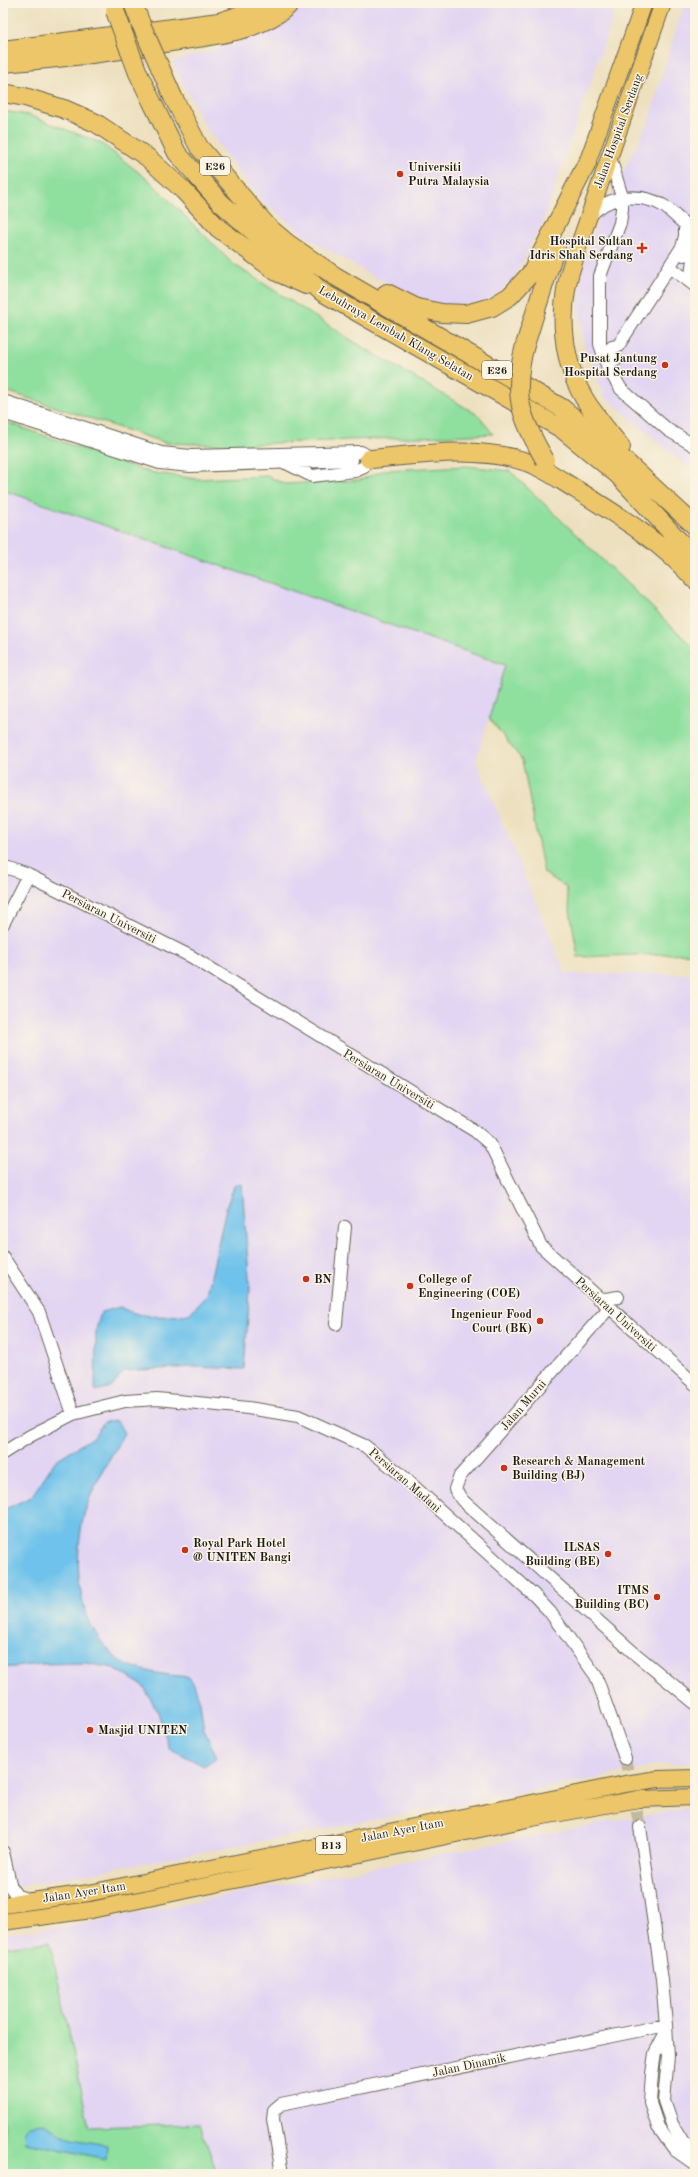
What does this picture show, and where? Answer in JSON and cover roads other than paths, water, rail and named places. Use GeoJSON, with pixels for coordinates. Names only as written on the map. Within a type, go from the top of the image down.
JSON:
{"type":"FeatureCollection","features":[{"type":"Feature","properties":{"kind":"highway"},"geometry":{"type":"LineString","coordinates":[[3,50],[219,22],[263,8],[270,3]]}},
{"type":"Feature","properties":{"kind":"highway"},"geometry":{"type":"LineString","coordinates":[[3,63],[54,60],[108,53],[235,31],[259,23],[282,12],[291,3]]}},
{"type":"Feature","properties":{"kind":"highway","name":"Lebuhraya Lembah Klang Selatan"},"geometry":{"type":"LineString","coordinates":[[114,7],[138,73],[177,152],[220,202],[322,292],[562,429],[617,474],[695,558]]}},
{"type":"Feature","properties":{"kind":"highway","name":"Lebuhraya Lembah Klang Selatan"},"geometry":{"type":"LineString","coordinates":[[136,10],[173,97],[199,147],[268,227],[287,243],[335,276],[562,408],[695,526]]}},
{"type":"Feature","properties":{"kind":"highway"},"geometry":{"type":"LineString","coordinates":[[3,93],[25,97],[64,109],[96,123],[147,157],[183,190],[218,228],[277,272],[322,292]]}},
{"type":"Feature","properties":{"kind":"highway"},"geometry":{"type":"LineString","coordinates":[[335,276],[371,286],[417,308],[442,313],[466,314],[492,307],[510,296],[532,272],[587,163]]}},
{"type":"Feature","properties":{"kind":"highway"},"geometry":{"type":"LineString","coordinates":[[557,478],[545,460],[522,415],[518,391],[519,368],[546,273],[587,163]]}},
{"type":"Feature","properties":{"kind":"highway"},"geometry":{"type":"LineString","coordinates":[[574,259],[569,274],[564,305],[564,339],[573,375],[589,405],[646,481]]}},
{"type":"Feature","properties":{"kind":"highway"},"geometry":{"type":"LineString","coordinates":[[369,459],[440,453],[487,454],[521,460],[557,478],[625,520],[655,542],[682,565],[695,580]]}},
{"type":"Feature","properties":{"kind":"main road","name":"Jalan Hospital Serdang"},"geometry":{"type":"LineString","coordinates":[[587,163],[644,3]]}},
{"type":"Feature","properties":{"kind":"main road","name":"Jalan Hospital Serdang"},"geometry":{"type":"LineString","coordinates":[[574,259],[663,3]]}},
{"type":"Feature","properties":{"kind":"main road","name":"Jalan Ayer Itam"},"geometry":{"type":"LineString","coordinates":[[3,1905],[30,1900],[89,1893],[514,1808],[625,1784],[658,1779],[695,1778]]}},
{"type":"Feature","properties":{"kind":"main road","name":"Jalan Ayer Itam"},"geometry":{"type":"LineString","coordinates":[[3,1922],[91,1910],[532,1818],[639,1799],[695,1797]]}},
{"type":"Feature","properties":{"kind":"street"},"geometry":{"type":"LineString","coordinates":[[609,156],[622,197],[622,216],[600,276],[600,344],[613,365]]}},
{"type":"Feature","properties":{"kind":"street"},"geometry":{"type":"LineString","coordinates":[[587,219],[599,206],[608,201],[622,197],[643,199],[663,206],[685,224],[686,236],[682,247],[618,346],[612,347],[609,353],[621,389],[668,430],[695,446]]}},
{"type":"Feature","properties":{"kind":"street"},"geometry":{"type":"LineString","coordinates":[[599,206],[612,207],[622,216]]}},
{"type":"Feature","properties":{"kind":"street"},"geometry":{"type":"LineString","coordinates":[[613,365],[695,238]]}},
{"type":"Feature","properties":{"kind":"street"},"geometry":{"type":"LineString","coordinates":[[692,284],[695,245]]}},
{"type":"Feature","properties":{"kind":"street"},"geometry":{"type":"LineString","coordinates":[[674,270],[692,284]]}},
{"type":"Feature","properties":{"kind":"street"},"geometry":{"type":"LineString","coordinates":[[3,400],[161,453],[192,456],[361,452],[369,459],[364,467],[355,471],[312,476],[285,462],[190,466],[160,464],[3,413]]}},
{"type":"Feature","properties":{"kind":"street"},"geometry":{"type":"LineString","coordinates":[[5,867],[15,879],[17,896]]}},
{"type":"Feature","properties":{"kind":"street","name":"Persiaran Universiti"},"geometry":{"type":"LineString","coordinates":[[5,867],[28,875],[192,957],[475,1131],[490,1144],[541,1246],[695,1384]]}},
{"type":"Feature","properties":{"kind":"street"},"geometry":{"type":"LineString","coordinates":[[3,924],[28,875]]}},
{"type":"Feature","properties":{"kind":"street"},"geometry":{"type":"LineString","coordinates":[[17,896],[32,888],[48,885]]}},
{"type":"Feature","properties":{"kind":"street"},"geometry":{"type":"LineString","coordinates":[[336,1324],[345,1227]]}},
{"type":"Feature","properties":{"kind":"street"},"geometry":{"type":"LineString","coordinates":[[3,1257],[39,1312],[73,1414]]}},
{"type":"Feature","properties":{"kind":"street"},"geometry":{"type":"LineString","coordinates":[[596,1323],[598,1298],[606,1299],[618,1297]]}},
{"type":"Feature","properties":{"kind":"street","name":"Jalan Murni"},"geometry":{"type":"LineString","coordinates":[[609,1308],[460,1476],[455,1489],[462,1500],[622,1641],[695,1703]]}},
{"type":"Feature","properties":{"kind":"street","name":"Persiaran Madani"},"geometry":{"type":"LineString","coordinates":[[3,1454],[30,1436],[73,1414],[125,1401],[157,1400],[248,1408],[298,1416],[365,1446],[399,1473],[534,1595],[550,1612],[596,1676],[625,1758]]}},
{"type":"Feature","properties":{"kind":"street"},"geometry":{"type":"LineString","coordinates":[[640,1827],[662,1980],[668,2056],[664,2101],[672,2124],[684,2142],[695,2151]]}},
{"type":"Feature","properties":{"kind":"street"},"geometry":{"type":"LineString","coordinates":[[3,1861],[11,1888],[18,1896],[30,1900]]}},
{"type":"Feature","properties":{"kind":"street"},"geometry":{"type":"LineString","coordinates":[[666,2028],[655,2053],[650,2104],[658,2127],[675,2150],[695,2164]]}},
{"type":"Feature","properties":{"kind":"street","name":"Jalan Dinamik"},"geometry":{"type":"LineString","coordinates":[[282,2174],[273,2120],[274,2110],[282,2104],[666,2028]]}},
{"type":"Feature","properties":{"kind":"water"},"geometry":{"type":"Polygon","coordinates":[[[235,1184],[242,1184],[250,1290],[244,1369],[193,1367],[124,1371],[112,1387],[95,1391],[96,1330],[101,1312],[120,1307],[136,1314],[154,1316],[189,1314],[207,1295],[226,1208],[235,1184]]]}},
{"type":"Feature","properties":{"kind":"water"},"geometry":{"type":"Polygon","coordinates":[[[117,1421],[124,1433],[101,1474],[84,1515],[78,1567],[83,1602],[88,1618],[96,1633],[117,1659],[144,1670],[189,1677],[194,1684],[200,1702],[204,1730],[217,1757],[204,1766],[169,1748],[158,1712],[143,1686],[114,1668],[85,1663],[42,1664],[3,1668],[3,1510],[31,1497],[56,1460],[93,1437],[104,1422],[117,1421]]]}},
{"type":"Feature","properties":{"kind":"water"},"geometry":{"type":"Polygon","coordinates":[[[44,2124],[72,2139],[107,2145],[106,2159],[25,2142],[24,2133],[28,2126],[44,2124]]]}},
{"type":"Feature","properties":{"kind":"tunnel"},"geometry":{"type":"LineString","coordinates":[[625,1758],[640,1827]]}},
{"type":"Feature","properties":{"kind":"place","name":"Universiti Putra Malaysia"},"geometry":{"type":"Point","coordinates":[400,174]}},
{"type":"Feature","properties":{"kind":"place","name":"Hospital Sultan Idris Shah Serdang"},"geometry":{"type":"Point","coordinates":[642,248]}},
{"type":"Feature","properties":{"kind":"place","name":"Pusat Jantung Hospital Serdang"},"geometry":{"type":"Point","coordinates":[665,365]}},
{"type":"Feature","properties":{"kind":"place","name":"BN"},"geometry":{"type":"Point","coordinates":[306,1279]}},
{"type":"Feature","properties":{"kind":"place","name":"College of Engineering (COE)"},"geometry":{"type":"Point","coordinates":[410,1286]}},
{"type":"Feature","properties":{"kind":"place","name":"Ingenieur Food Court (BK)"},"geometry":{"type":"Point","coordinates":[540,1321]}},
{"type":"Feature","properties":{"kind":"place","name":"Research & Management Building (BJ)"},"geometry":{"type":"Point","coordinates":[504,1468]}},
{"type":"Feature","properties":{"kind":"place","name":"Royal Park Hotel @ UNITEN Bangi"},"geometry":{"type":"Point","coordinates":[185,1550]}},
{"type":"Feature","properties":{"kind":"place","name":"ILSAS Building (BE)"},"geometry":{"type":"Point","coordinates":[608,1554]}},
{"type":"Feature","properties":{"kind":"place","name":"ITMS Building (BC)"},"geometry":{"type":"Point","coordinates":[657,1597]}},
{"type":"Feature","properties":{"kind":"place","name":"Masjid UNITEN"},"geometry":{"type":"Point","coordinates":[90,1730]}}]}
